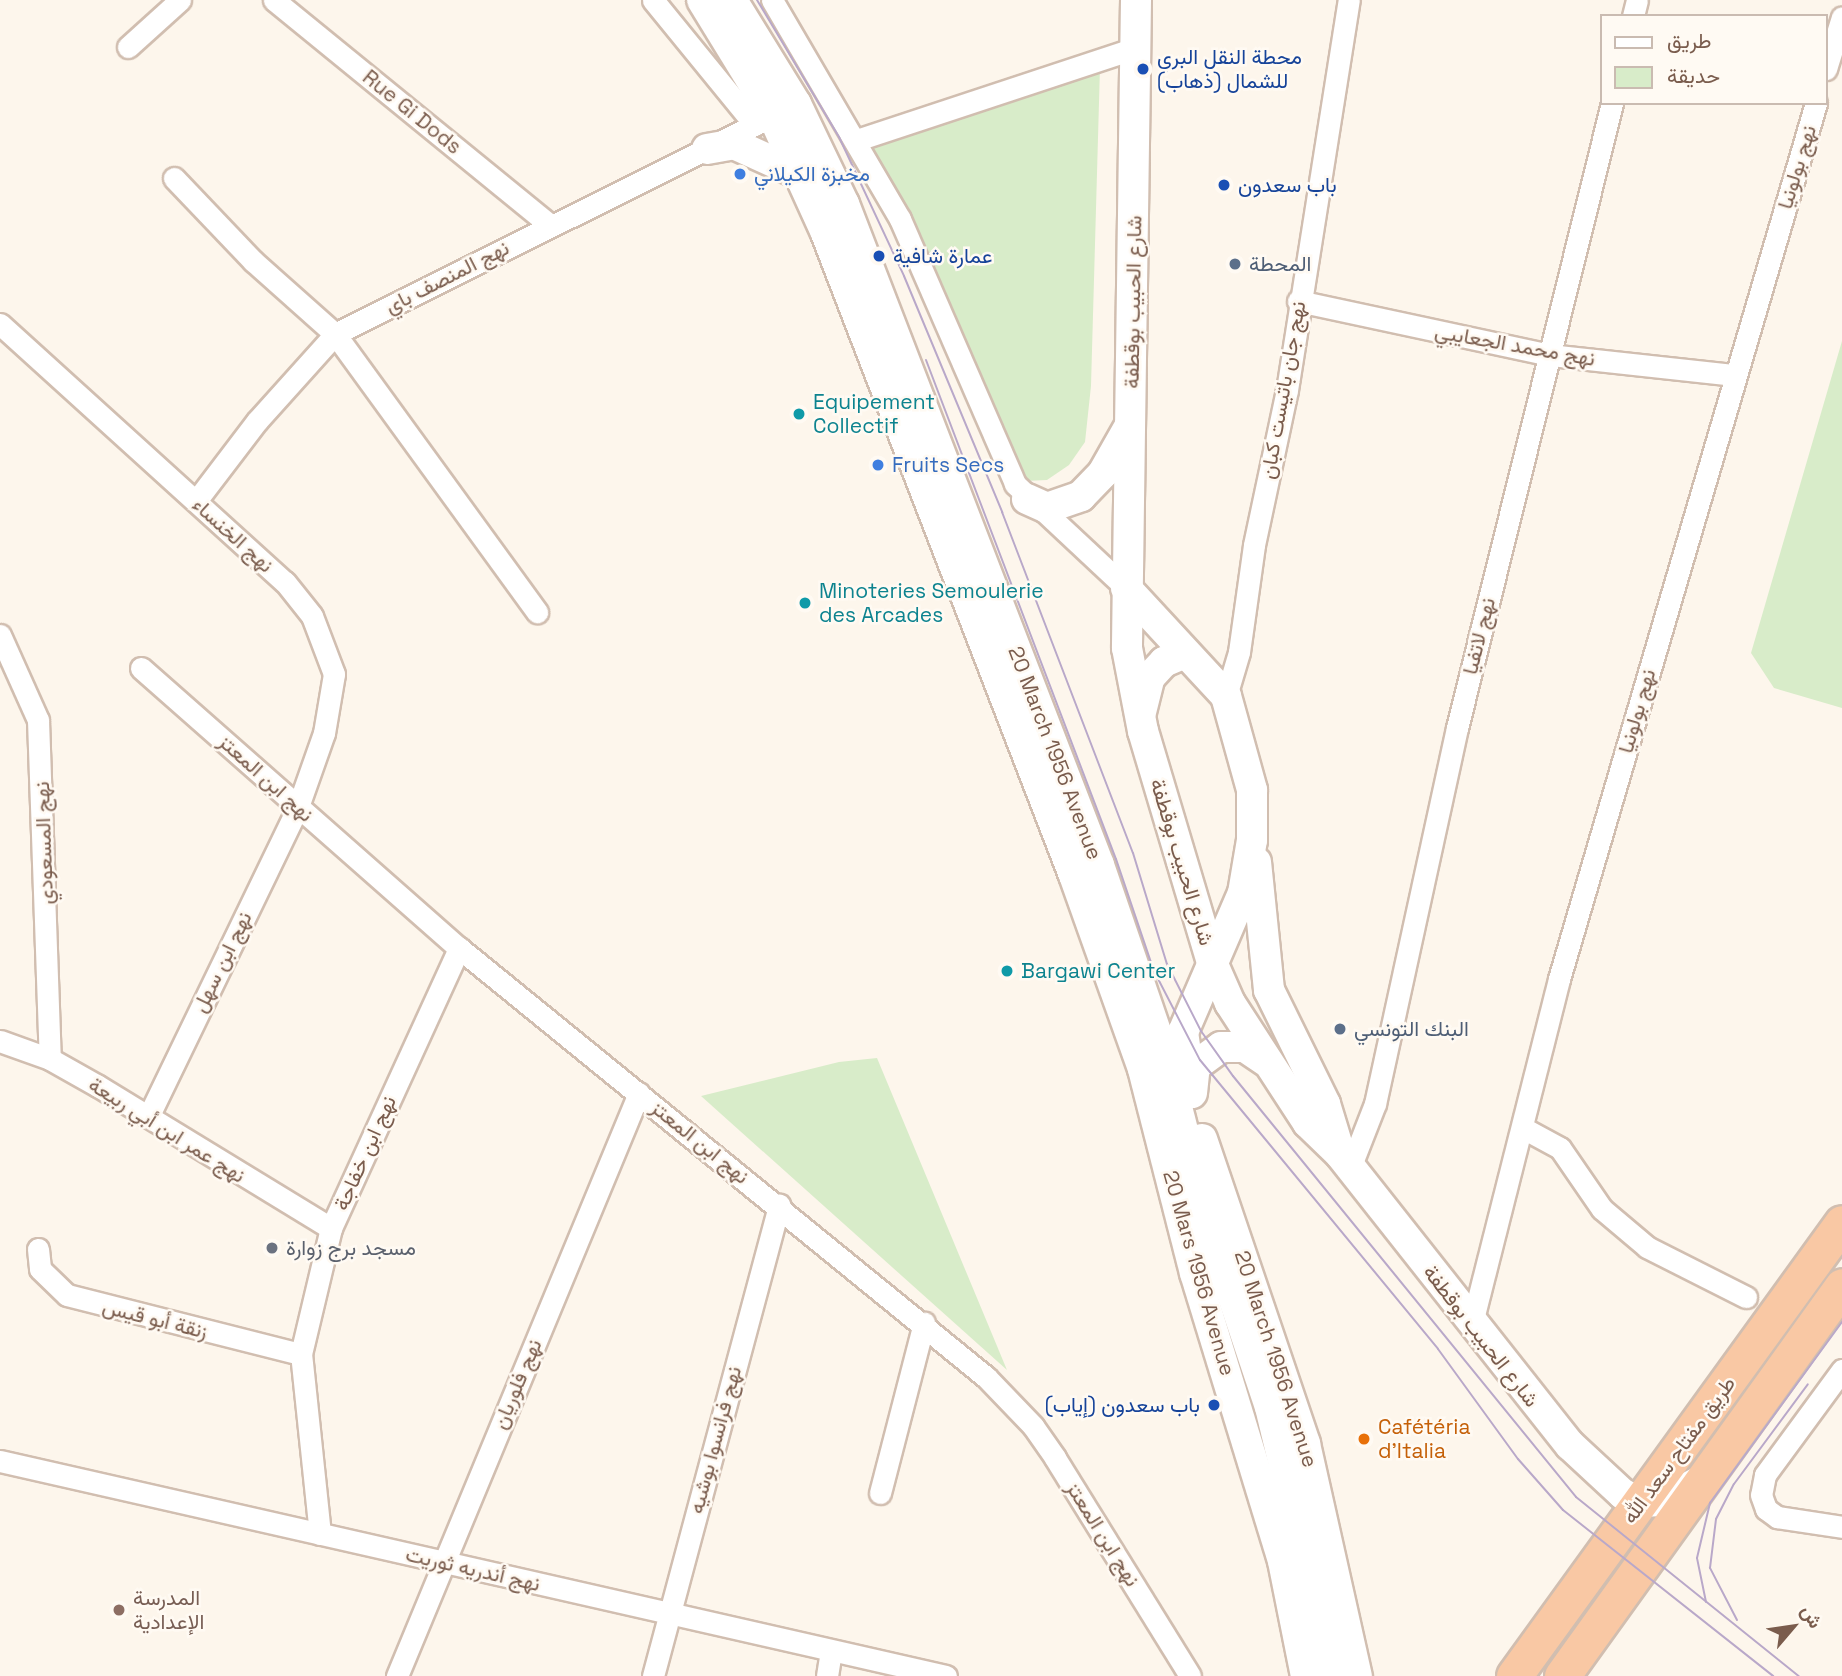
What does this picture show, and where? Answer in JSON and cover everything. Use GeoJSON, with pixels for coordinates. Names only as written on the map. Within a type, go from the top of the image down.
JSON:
{"type":"FeatureCollection","features":[{"type":"Feature","properties":{"kind":"highway","name":"طريق مفتاح سعد الله"},"geometry":{"type":"LineString","coordinates":[[1514,1676],[1842,1223]]}},
{"type":"Feature","properties":{"kind":"highway","name":"طريق مفتاح سعد الله"},"geometry":{"type":"LineString","coordinates":[[1562,1676],[1842,1286]]}},
{"type":"Feature","properties":{"kind":"main road","name":"20 March 1956 Avenue"},"geometry":{"type":"LineString","coordinates":[[702,0],[865,255],[1098,865],[1163,1052],[1208,1154],[1305,1444],[1357,1676]]}},
{"type":"Feature","properties":{"kind":"main road","name":"20 March 1956 Avenue"},"geometry":{"type":"LineString","coordinates":[[732,0],[800,174]]}},
{"type":"Feature","properties":{"kind":"main road","name":"شارع الحبيب بوقطفة"},"geometry":{"type":"LineString","coordinates":[[1136,0],[1132,393],[1126,588],[1130,671],[1143,731],[1212,962],[1266,1061],[1308,1123],[1345,1161],[1570,1445],[1623,1494],[1641,1502]]}},
{"type":"Feature","properties":{"kind":"main road"},"geometry":{"type":"LineString","coordinates":[[707,149],[734,144],[800,174]]}},
{"type":"Feature","properties":{"kind":"main road","name":"20 Mars 1956 Avenue"},"geometry":{"type":"LineString","coordinates":[[800,174],[872,345],[1070,862],[1143,1069],[1195,1273],[1283,1561],[1306,1676]]}},
{"type":"Feature","properties":{"kind":"main road"},"geometry":{"type":"LineString","coordinates":[[1132,393],[1139,446],[1142,586],[1154,613],[1182,650]]}},
{"type":"Feature","properties":{"kind":"main road"},"geometry":{"type":"LineString","coordinates":[[1027,499],[1047,508],[1081,496],[1103,473],[1131,423]]}},
{"type":"Feature","properties":{"kind":"main road"},"geometry":{"type":"LineString","coordinates":[[1126,588],[1226,696],[1248,766],[1252,840],[1269,990],[1325,1104],[1345,1161]]}},
{"type":"Feature","properties":{"kind":"main road"},"geometry":{"type":"LineString","coordinates":[[1143,731],[1144,687],[1164,662],[1182,650]]}},
{"type":"Feature","properties":{"kind":"main road"},"geometry":{"type":"LineString","coordinates":[[1208,1154],[1192,1093],[1183,1032],[1243,893],[1252,840]]}},
{"type":"Feature","properties":{"kind":"main road"},"geometry":{"type":"LineString","coordinates":[[1192,1093],[1195,1066],[1222,1047],[1245,1047],[1266,1061]]}},
{"type":"Feature","properties":{"kind":"main road","name":"20 March 1956 Avenue"},"geometry":{"type":"LineString","coordinates":[[1163,1052],[1201,1200],[1280,1441],[1335,1676]]}},
{"type":"Feature","properties":{"kind":"main road"},"geometry":{"type":"LineString","coordinates":[[1641,1502],[1662,1501],[1705,1478]]}},
{"type":"Feature","properties":{"kind":"street"},"geometry":{"type":"LineString","coordinates":[[128,47],[180,0]]}},
{"type":"Feature","properties":{"kind":"street","name":"Rue Gi Dods"},"geometry":{"type":"LineString","coordinates":[[274,0],[550,224]]}},
{"type":"Feature","properties":{"kind":"street","name":"20 March 1956 Avenue"},"geometry":{"type":"LineString","coordinates":[[653,0],[775,115]]}},
{"type":"Feature","properties":{"kind":"street"},"geometry":{"type":"LineString","coordinates":[[772,0],[857,140],[927,276],[1010,474],[1027,499],[1126,588]]}},
{"type":"Feature","properties":{"kind":"street","name":"نهج جان باتيست كبان"},"geometry":{"type":"LineString","coordinates":[[1226,696],[1239,652],[1254,545],[1287,390],[1298,301],[1349,0]]}},
{"type":"Feature","properties":{"kind":"street"},"geometry":{"type":"LineString","coordinates":[[1828,62],[1842,17]]}},
{"type":"Feature","properties":{"kind":"street"},"geometry":{"type":"LineString","coordinates":[[857,140],[1135,48]]}},
{"type":"Feature","properties":{"kind":"street","name":"نهج لاتفيا"},"geometry":{"type":"LineString","coordinates":[[1345,1161],[1375,1104],[1457,728],[1612,105]]}},
{"type":"Feature","properties":{"kind":"street","name":"نهج بولونيا"},"geometry":{"type":"LineString","coordinates":[[1472,1323],[1559,979],[1734,375],[1815,105]]}},
{"type":"Feature","properties":{"kind":"street","name":"نهج المنصف باي"},"geometry":{"type":"LineString","coordinates":[[196,501],[257,421],[335,334],[550,224],[775,115]]}},
{"type":"Feature","properties":{"kind":"street"},"geometry":{"type":"LineString","coordinates":[[174,178],[253,261],[335,334],[537,612]]}},
{"type":"Feature","properties":{"kind":"street","name":"نهج محمد الجعايبي"},"geometry":{"type":"LineString","coordinates":[[1298,301],[1550,355],[1734,375]]}},
{"type":"Feature","properties":{"kind":"street","name":"نهج الخنساء"},"geometry":{"type":"LineString","coordinates":[[0,324],[285,582],[325,642],[334,674],[333,701],[298,807]]}},
{"type":"Feature","properties":{"kind":"street","name":"نهج المسعودي"},"geometry":{"type":"LineString","coordinates":[[0,635],[38,719],[50,1059]]}},
{"type":"Feature","properties":{"kind":"street","name":"نهج ابن المعتز"},"geometry":{"type":"LineString","coordinates":[[141,668],[460,948],[925,1324],[986,1377],[1033,1426],[1190,1676]]}},
{"type":"Feature","properties":{"kind":"street","name":"نهج ابن سهل"},"geometry":{"type":"LineString","coordinates":[[148,1117],[298,807]]}},
{"type":"Feature","properties":{"kind":"street","name":"نهج ابن خفاجة"},"geometry":{"type":"LineString","coordinates":[[320,1534],[301,1353],[331,1228],[460,948]]}},
{"type":"Feature","properties":{"kind":"street","name":"نهج عمر ابن أبي ربيعة"},"geometry":{"type":"LineString","coordinates":[[0,1041],[50,1059],[331,1228]]}},
{"type":"Feature","properties":{"kind":"street","name":"نهج فلوريان"},"geometry":{"type":"LineString","coordinates":[[397,1676],[442,1562],[639,1093]]}},
{"type":"Feature","properties":{"kind":"street"},"geometry":{"type":"LineString","coordinates":[[1523,1128],[1560,1148],[1602,1209],[1647,1247],[1746,1297]]}},
{"type":"Feature","properties":{"kind":"street","name":"نهج فرانسوا بوشيه"},"geometry":{"type":"LineString","coordinates":[[653,1676],[779,1205]]}},
{"type":"Feature","properties":{"kind":"street","name":"زنقة أبو قيس"},"geometry":{"type":"LineString","coordinates":[[37,1249],[40,1269],[68,1295],[301,1353]]}},
{"type":"Feature","properties":{"kind":"street"},"geometry":{"type":"LineString","coordinates":[[880,1493],[925,1324]]}},
{"type":"Feature","properties":{"kind":"street"},"geometry":{"type":"LineString","coordinates":[[1842,1370],[1765,1475],[1761,1495],[1766,1509],[1777,1517],[1842,1527]]}},
{"type":"Feature","properties":{"kind":"street","name":"نهج أندريه ثوريت"},"geometry":{"type":"LineString","coordinates":[[0,1461],[946,1676]]}},
{"type":"Feature","properties":{"kind":"street"},"geometry":{"type":"LineString","coordinates":[[827,1676],[831,1651]]}},
{"type":"Feature","properties":{"kind":"green space"},"geometry":{"type":"Polygon","coordinates":[[[1100,67],[1091,386],[1085,442],[1069,465],[1047,480],[1025,481],[872,148],[875,133],[1100,67]]]}},
{"type":"Feature","properties":{"kind":"green space"},"geometry":{"type":"Polygon","coordinates":[[[1842,341],[1842,708],[1774,688],[1751,653],[1842,341]]]}},
{"type":"Feature","properties":{"kind":"green space"},"geometry":{"type":"Polygon","coordinates":[[[877,1058],[1007,1370],[701,1096],[839,1062],[877,1058]]]}},
{"type":"Feature","properties":{"kind":"tram line"},"geometry":{"type":"LineString","coordinates":[[757,0],[839,137],[904,276],[1002,512],[1133,853],[1167,964],[1201,1031],[1233,1076],[1576,1497],[1799,1676]]}},
{"type":"Feature","properties":{"kind":"tram line"},"geometry":{"type":"LineString","coordinates":[[926,360],[1116,859],[1154,971],[1200,1060],[1438,1349],[1518,1459],[1563,1510],[1773,1676]]}},
{"type":"Feature","properties":{"kind":"tram line"},"geometry":{"type":"LineString","coordinates":[[1706,1602],[1697,1558],[1710,1503],[1842,1322]]}},
{"type":"Feature","properties":{"kind":"tram line"},"geometry":{"type":"LineString","coordinates":[[1737,1620],[1710,1568],[1716,1519],[1734,1484],[1808,1384]]}},
{"type":"Feature","properties":{"kind":"place","name":"محطة النقل البري للشمال (ذهاب)"},"geometry":{"type":"Point","coordinates":[1143,69]}},
{"type":"Feature","properties":{"kind":"place","name":"مخبزة الكيلاني"},"geometry":{"type":"Point","coordinates":[740,174]}},
{"type":"Feature","properties":{"kind":"place","name":"باب سعدون"},"geometry":{"type":"Point","coordinates":[1224,185]}},
{"type":"Feature","properties":{"kind":"place","name":"عمارة شافية"},"geometry":{"type":"Point","coordinates":[879,256]}},
{"type":"Feature","properties":{"kind":"place","name":"المحطة"},"geometry":{"type":"Point","coordinates":[1235,264]}},
{"type":"Feature","properties":{"kind":"place","name":"Equipement Collectif"},"geometry":{"type":"Point","coordinates":[799,414]}},
{"type":"Feature","properties":{"kind":"place","name":"Fruits Secs"},"geometry":{"type":"Point","coordinates":[878,465]}},
{"type":"Feature","properties":{"kind":"place","name":"Minoteries Semoulerie des Arcades"},"geometry":{"type":"Point","coordinates":[805,603]}},
{"type":"Feature","properties":{"kind":"place","name":"Bargawi Center"},"geometry":{"type":"Point","coordinates":[1007,971]}},
{"type":"Feature","properties":{"kind":"place","name":"البنك التونسي"},"geometry":{"type":"Point","coordinates":[1340,1029]}},
{"type":"Feature","properties":{"kind":"place","name":"مسجد برج زوارة"},"geometry":{"type":"Point","coordinates":[272,1248]}},
{"type":"Feature","properties":{"kind":"place","name":"باب سعدون (إياب)"},"geometry":{"type":"Point","coordinates":[1214,1405]}},
{"type":"Feature","properties":{"kind":"place","name":"Cafétéria d'Italia"},"geometry":{"type":"Point","coordinates":[1364,1439]}},
{"type":"Feature","properties":{"kind":"place","name":"المدرسة الإعدادية"},"geometry":{"type":"Point","coordinates":[119,1610]}}]}
